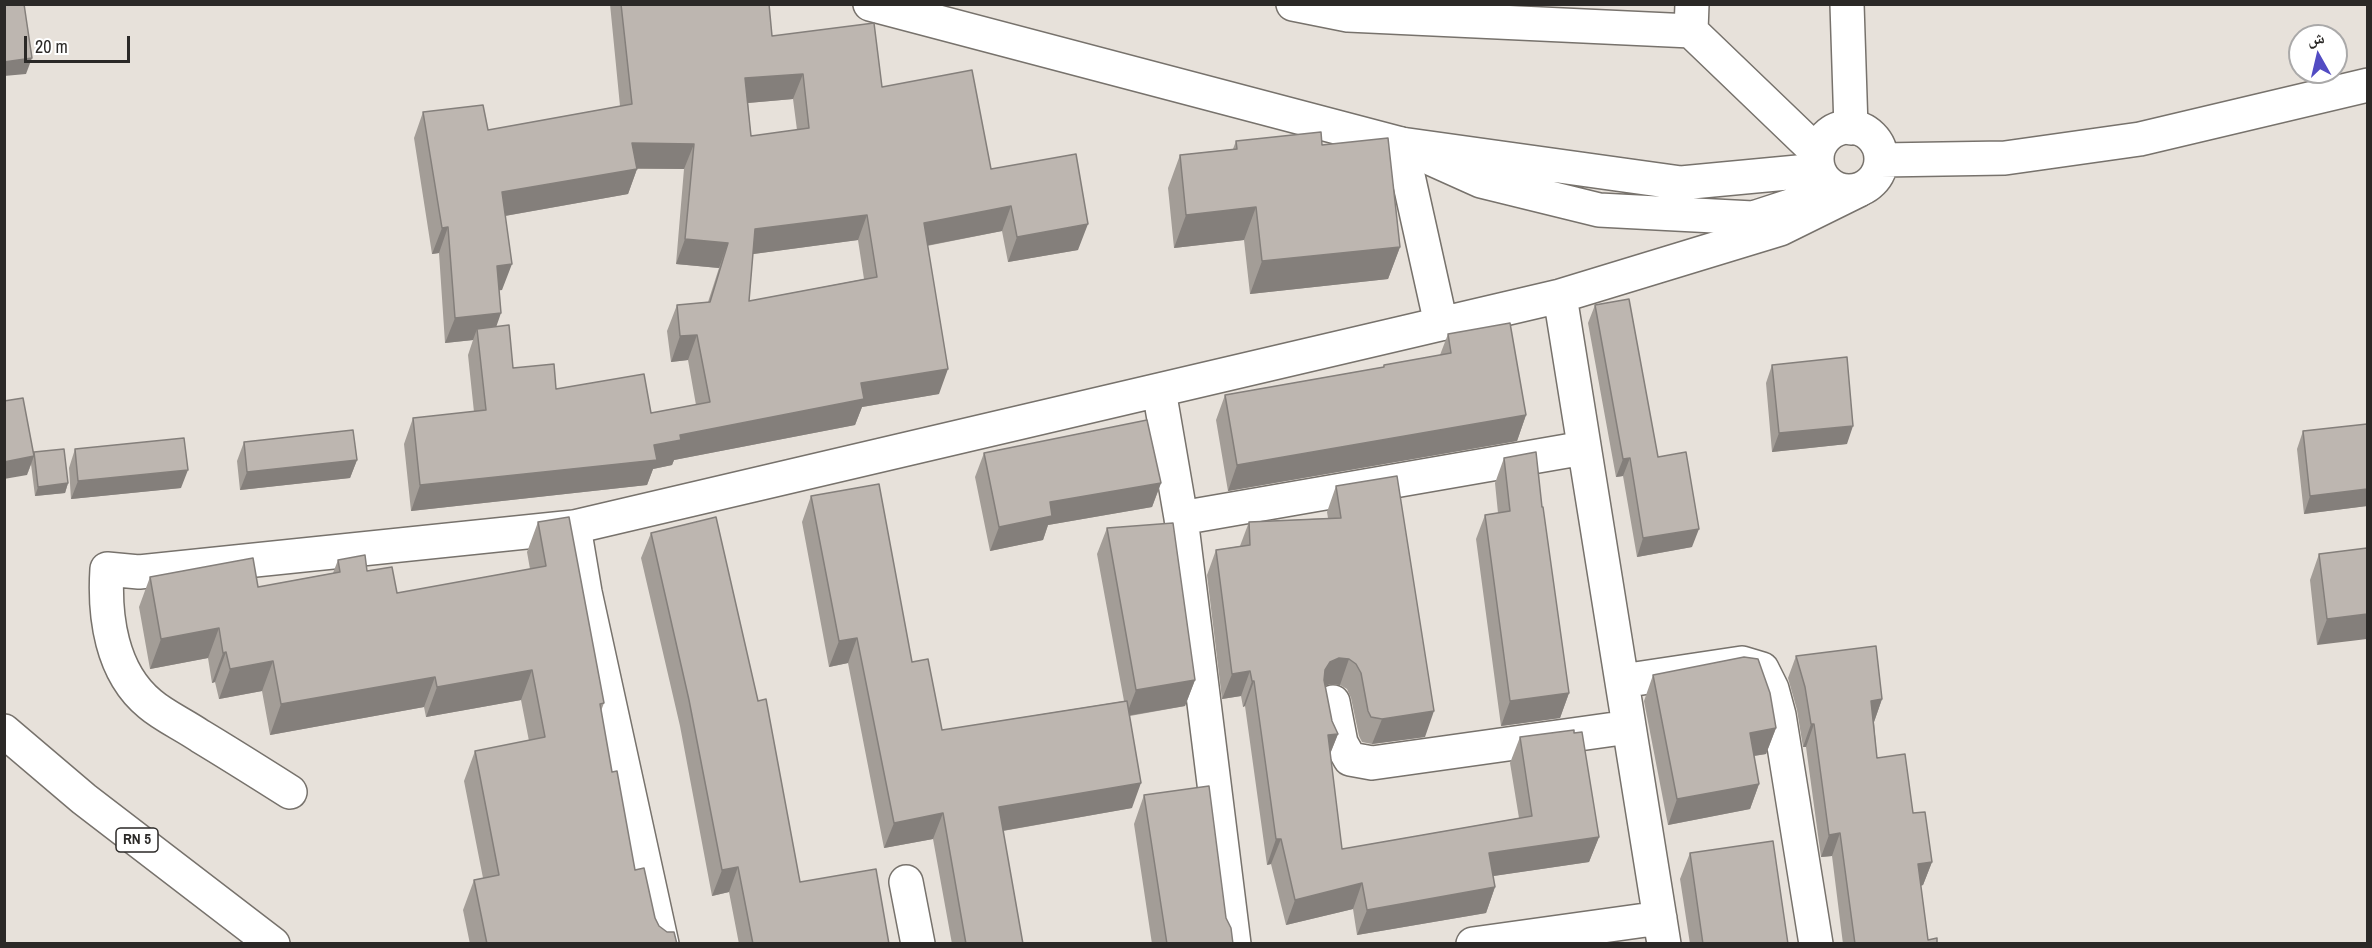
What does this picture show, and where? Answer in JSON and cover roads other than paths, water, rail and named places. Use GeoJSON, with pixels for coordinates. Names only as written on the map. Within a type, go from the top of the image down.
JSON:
{"type":"FeatureCollection","features":[{"type":"Feature","properties":{"kind":"main road"},"geometry":{"type":"LineString","coordinates":[[870,4],[1401,144],[1681,183],[1833,175],[1875,178],[1881,160],[1880,150],[1869,134],[1851,128],[1834,131],[1827,136],[1833,175]]}},
{"type":"Feature","properties":{"kind":"main road"},"geometry":{"type":"LineString","coordinates":[[1293,4],[1348,10],[1691,18],[1833,175]]}},
{"type":"Feature","properties":{"kind":"main road"},"geometry":{"type":"LineString","coordinates":[[1847,4],[1851,128]]}},
{"type":"Feature","properties":{"kind":"main road"},"geometry":{"type":"LineString","coordinates":[[1881,160],[2005,158],[2140,139],[2367,85]]}},
{"type":"Feature","properties":{"kind":"main road"},"geometry":{"type":"LineString","coordinates":[[1401,144],[1441,324]]}},
{"type":"Feature","properties":{"kind":"main road"},"geometry":{"type":"LineString","coordinates":[[290,792],[150,704],[128,679],[117,660],[111,630],[106,596],[107,569],[139,572],[574,527],[1560,296],[1780,229],[1833,175]]}},
{"type":"Feature","properties":{"kind":"main road"},"geometry":{"type":"LineString","coordinates":[[1473,944],[1662,931],[1560,296]]}},
{"type":"Feature","properties":{"kind":"main road"},"geometry":{"type":"LineString","coordinates":[[1159,390],[1181,518],[1234,944]]}},
{"type":"Feature","properties":{"kind":"main road"},"geometry":{"type":"LineString","coordinates":[[1181,518],[1584,448]]}},
{"type":"Feature","properties":{"kind":"main road"},"geometry":{"type":"LineString","coordinates":[[574,527],[585,592],[662,944]]}},
{"type":"Feature","properties":{"kind":"main road"},"geometry":{"type":"LineString","coordinates":[[1622,681],[1742,663],[1761,669],[1772,689],[1779,715],[1816,944]]}},
{"type":"Feature","properties":{"kind":"main road"},"geometry":{"type":"LineString","coordinates":[[1333,702],[1341,743],[1350,759],[1372,763],[1629,727]]}},
{"type":"Feature","properties":{"kind":"main road","name":"RN 5"},"geometry":{"type":"LineString","coordinates":[[4,731],[84,799],[273,944]]}},
{"type":"Feature","properties":{"kind":"main road"},"geometry":{"type":"LineString","coordinates":[[906,882],[918,944]]}}]}
